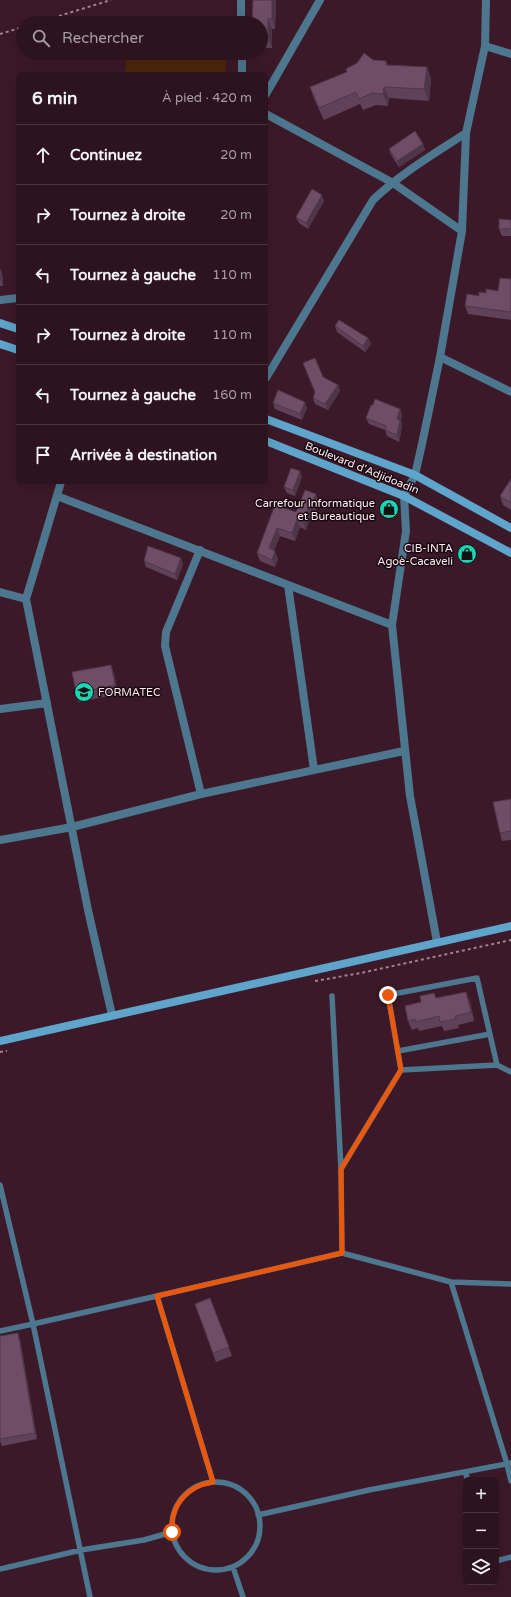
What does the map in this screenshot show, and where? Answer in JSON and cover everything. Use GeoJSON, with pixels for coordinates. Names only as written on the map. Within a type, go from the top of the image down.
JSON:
{"type":"FeatureCollection","features":[{"type":"Feature","properties":{"kind":"main road"},"geometry":{"type":"LineString","coordinates":[[0,323],[16,328]]}},
{"type":"Feature","properties":{"kind":"main road"},"geometry":{"type":"LineString","coordinates":[[0,344],[16,349]]}},
{"type":"Feature","properties":{"kind":"main road","name":"Boulevard d'Adjidoadin"},"geometry":{"type":"LineString","coordinates":[[268,420],[415,475],[511,528]]}},
{"type":"Feature","properties":{"kind":"main road","name":"Boulevard d'Adjidoadin"},"geometry":{"type":"LineString","coordinates":[[268,442],[404,496],[511,554]]}},
{"type":"Feature","properties":{"kind":"main road"},"geometry":{"type":"LineString","coordinates":[[0,1041],[511,926]]}},
{"type":"Feature","properties":{"kind":"street"},"geometry":{"type":"LineString","coordinates":[[241,0],[241,16]]}},
{"type":"Feature","properties":{"kind":"street"},"geometry":{"type":"LineString","coordinates":[[268,91],[320,0]]}},
{"type":"Feature","properties":{"kind":"street"},"geometry":{"type":"LineString","coordinates":[[437,942],[410,796],[404,751],[392,624],[406,531],[404,496],[415,475],[440,357],[462,231],[466,133],[485,46],[486,0]]}},
{"type":"Feature","properties":{"kind":"street"},"geometry":{"type":"LineString","coordinates":[[485,46],[511,54]]}},
{"type":"Feature","properties":{"kind":"street"},"geometry":{"type":"LineString","coordinates":[[242,60],[242,72]]}},
{"type":"Feature","properties":{"kind":"street"},"geometry":{"type":"LineString","coordinates":[[268,115],[393,183],[462,231]]}},
{"type":"Feature","properties":{"kind":"street"},"geometry":{"type":"LineString","coordinates":[[268,375],[358,222],[373,200],[393,183],[466,133]]}},
{"type":"Feature","properties":{"kind":"street"},"geometry":{"type":"LineString","coordinates":[[0,300],[16,298]]}},
{"type":"Feature","properties":{"kind":"street"},"geometry":{"type":"LineString","coordinates":[[440,357],[511,392]]}},
{"type":"Feature","properties":{"kind":"street"},"geometry":{"type":"LineString","coordinates":[[60,484],[26,599],[88,910],[112,1015]]}},
{"type":"Feature","properties":{"kind":"street"},"geometry":{"type":"LineString","coordinates":[[57,496],[392,624]]}},
{"type":"Feature","properties":{"kind":"street"},"geometry":{"type":"LineString","coordinates":[[200,550],[166,632],[165,646],[201,794]]}},
{"type":"Feature","properties":{"kind":"street"},"geometry":{"type":"LineString","coordinates":[[288,585],[314,770]]}},
{"type":"Feature","properties":{"kind":"street"},"geometry":{"type":"LineString","coordinates":[[0,592],[26,599]]}},
{"type":"Feature","properties":{"kind":"street"},"geometry":{"type":"LineString","coordinates":[[0,709],[47,703]]}},
{"type":"Feature","properties":{"kind":"street"},"geometry":{"type":"LineString","coordinates":[[0,840],[72,827],[201,794],[404,751]]}},
{"type":"Feature","properties":{"kind":"lane"},"geometry":{"type":"LineString","coordinates":[[341,1169],[401,1070],[388,995],[477,978],[497,1065]]}},
{"type":"Feature","properties":{"kind":"lane"},"geometry":{"type":"LineString","coordinates":[[332,996],[341,1169],[342,1253]]}},
{"type":"Feature","properties":{"kind":"lane"},"geometry":{"type":"LineString","coordinates":[[398,1051],[490,1034]]}},
{"type":"Feature","properties":{"kind":"lane"},"geometry":{"type":"LineString","coordinates":[[401,1070],[497,1065],[511,1072]]}},
{"type":"Feature","properties":{"kind":"lane"},"geometry":{"type":"LineString","coordinates":[[0,1185],[33,1324],[90,1597]]}},
{"type":"Feature","properties":{"kind":"lane"},"geometry":{"type":"LineString","coordinates":[[0,1331],[342,1253],[451,1282],[511,1284]]}},
{"type":"Feature","properties":{"kind":"lane"},"geometry":{"type":"LineString","coordinates":[[451,1282],[509,1464],[511,1481]]}},
{"type":"Feature","properties":{"kind":"lane"},"geometry":{"type":"LineString","coordinates":[[157,1296],[213,1482]]}},
{"type":"Feature","properties":{"kind":"lane"},"geometry":{"type":"LineString","coordinates":[[258,1515],[369,1490],[509,1464]]}},
{"type":"Feature","properties":{"kind":"lane"},"geometry":{"type":"LineString","coordinates":[[466,1472],[467,1477]]}},
{"type":"Feature","properties":{"kind":"lane"},"geometry":{"type":"LineString","coordinates":[[213,1482],[222,1482],[238,1488],[251,1500],[258,1515],[259,1533],[253,1550],[241,1563],[233,1567],[215,1570],[198,1566],[183,1556],[174,1540],[172,1532],[173,1516],[179,1502],[197,1486],[213,1482]]}},
{"type":"Feature","properties":{"kind":"lane"},"geometry":{"type":"LineString","coordinates":[[0,1569],[81,1550],[144,1540],[172,1532]]}},
{"type":"Feature","properties":{"kind":"lane"},"geometry":{"type":"LineString","coordinates":[[499,1560],[511,1557]]}},
{"type":"Feature","properties":{"kind":"lane"},"geometry":{"type":"LineString","coordinates":[[233,1567],[243,1597]]}},
{"type":"Feature","properties":{"kind":"path"},"geometry":{"type":"LineString","coordinates":[[59,16],[111,0]]}},
{"type":"Feature","properties":{"kind":"path"},"geometry":{"type":"LineString","coordinates":[[0,34],[16,29]]}},
{"type":"Feature","properties":{"kind":"path"},"geometry":{"type":"LineString","coordinates":[[311,982],[361,973],[511,940]]}},
{"type":"Feature","properties":{"kind":"path"},"geometry":{"type":"LineString","coordinates":[[0,1052],[8,1050]]}},
{"type":"Feature","properties":{"kind":"shaded area"},"geometry":{"type":"Polygon","coordinates":[[[126,60],[226,60],[225,72],[125,72],[126,60]]]}},
{"type":"Feature","properties":{"kind":"building"},"geometry":{"type":"Polygon","coordinates":[[[253,0],[272,0],[272,19],[268,19],[268,16],[252,16],[253,0]]]}},
{"type":"Feature","properties":{"kind":"building"},"geometry":{"type":"Polygon","coordinates":[[[364,53],[373,60],[386,61],[386,65],[427,67],[424,89],[384,87],[383,94],[372,93],[359,99],[356,92],[319,108],[310,87],[347,72],[346,69],[357,63],[364,53]]]}},
{"type":"Feature","properties":{"kind":"building"},"geometry":{"type":"Polygon","coordinates":[[[415,131],[423,144],[397,161],[389,149],[415,131]]]}},
{"type":"Feature","properties":{"kind":"building"},"geometry":{"type":"Polygon","coordinates":[[[312,189],[322,195],[306,223],[296,217],[312,189]]]}},
{"type":"Feature","properties":{"kind":"building"},"geometry":{"type":"Polygon","coordinates":[[[499,219],[511,220],[511,229],[499,229],[499,219]]]}},
{"type":"Feature","properties":{"kind":"building"},"geometry":{"type":"Polygon","coordinates":[[[500,278],[511,279],[511,312],[465,306],[467,294],[479,296],[479,292],[486,293],[486,289],[498,291],[500,278]]]}},
{"type":"Feature","properties":{"kind":"building"},"geometry":{"type":"Polygon","coordinates":[[[339,320],[368,338],[363,346],[335,326],[339,320]]]}},
{"type":"Feature","properties":{"kind":"building"},"geometry":{"type":"Polygon","coordinates":[[[315,358],[323,377],[338,385],[325,404],[313,398],[315,392],[303,363],[315,358]]]}},
{"type":"Feature","properties":{"kind":"building"},"geometry":{"type":"Polygon","coordinates":[[[278,390],[305,402],[300,414],[273,403],[278,390]]]}},
{"type":"Feature","properties":{"kind":"building"},"geometry":{"type":"Polygon","coordinates":[[[375,399],[400,409],[397,419],[400,420],[397,435],[385,430],[386,426],[366,418],[375,399]]]}},
{"type":"Feature","properties":{"kind":"building"},"geometry":{"type":"Polygon","coordinates":[[[291,468],[300,471],[293,490],[284,487],[291,468]]]}},
{"type":"Feature","properties":{"kind":"building"},"geometry":{"type":"Polygon","coordinates":[[[511,479],[511,503],[500,496],[511,479]]]}},
{"type":"Feature","properties":{"kind":"building"},"geometry":{"type":"Polygon","coordinates":[[[305,490],[316,494],[310,508],[308,508],[303,522],[297,519],[292,533],[277,528],[269,548],[275,551],[272,560],[257,553],[275,505],[296,512],[305,490]]]}},
{"type":"Feature","properties":{"kind":"building"},"geometry":{"type":"Polygon","coordinates":[[[148,546],[181,558],[175,574],[144,561],[148,546]]]}},
{"type":"Feature","properties":{"kind":"building"},"geometry":{"type":"Polygon","coordinates":[[[111,665],[115,685],[76,693],[72,672],[111,665]]]}},
{"type":"Feature","properties":{"kind":"building"},"geometry":{"type":"Polygon","coordinates":[[[511,799],[511,831],[500,833],[493,802],[511,799]]]}},
{"type":"Feature","properties":{"kind":"building"},"geometry":{"type":"Polygon","coordinates":[[[466,992],[471,1012],[455,1016],[456,1019],[440,1022],[439,1016],[416,1022],[415,1019],[408,1021],[405,1006],[421,1002],[420,996],[434,993],[436,998],[466,992]]]}},
{"type":"Feature","properties":{"kind":"building"},"geometry":{"type":"Polygon","coordinates":[[[210,1298],[229,1347],[213,1353],[195,1304],[210,1298]]]}},
{"type":"Feature","properties":{"kind":"building"},"geometry":{"type":"Polygon","coordinates":[[[18,1333],[35,1433],[0,1439],[0,1336],[18,1333]]]}},
{"type":"Feature","properties":{"kind":"place","name":"Carrefour Informatique et Bureautique"},"geometry":{"type":"Point","coordinates":[389,509]}},
{"type":"Feature","properties":{"kind":"place","name":"CIB-INTA Agoè-Cacaveli"},"geometry":{"type":"Point","coordinates":[467,554]}},
{"type":"Feature","properties":{"kind":"place","name":"FORMATEC"},"geometry":{"type":"Point","coordinates":[84,692]}},
{"type":"Feature","properties":{"kind":"route"},"geometry":{"type":"LineString","coordinates":[[172,1532],[173,1516],[179,1502],[190,1490],[197,1486],[213,1482],[157,1296],[342,1253],[341,1169],[401,1070],[388,995]]}}]}
